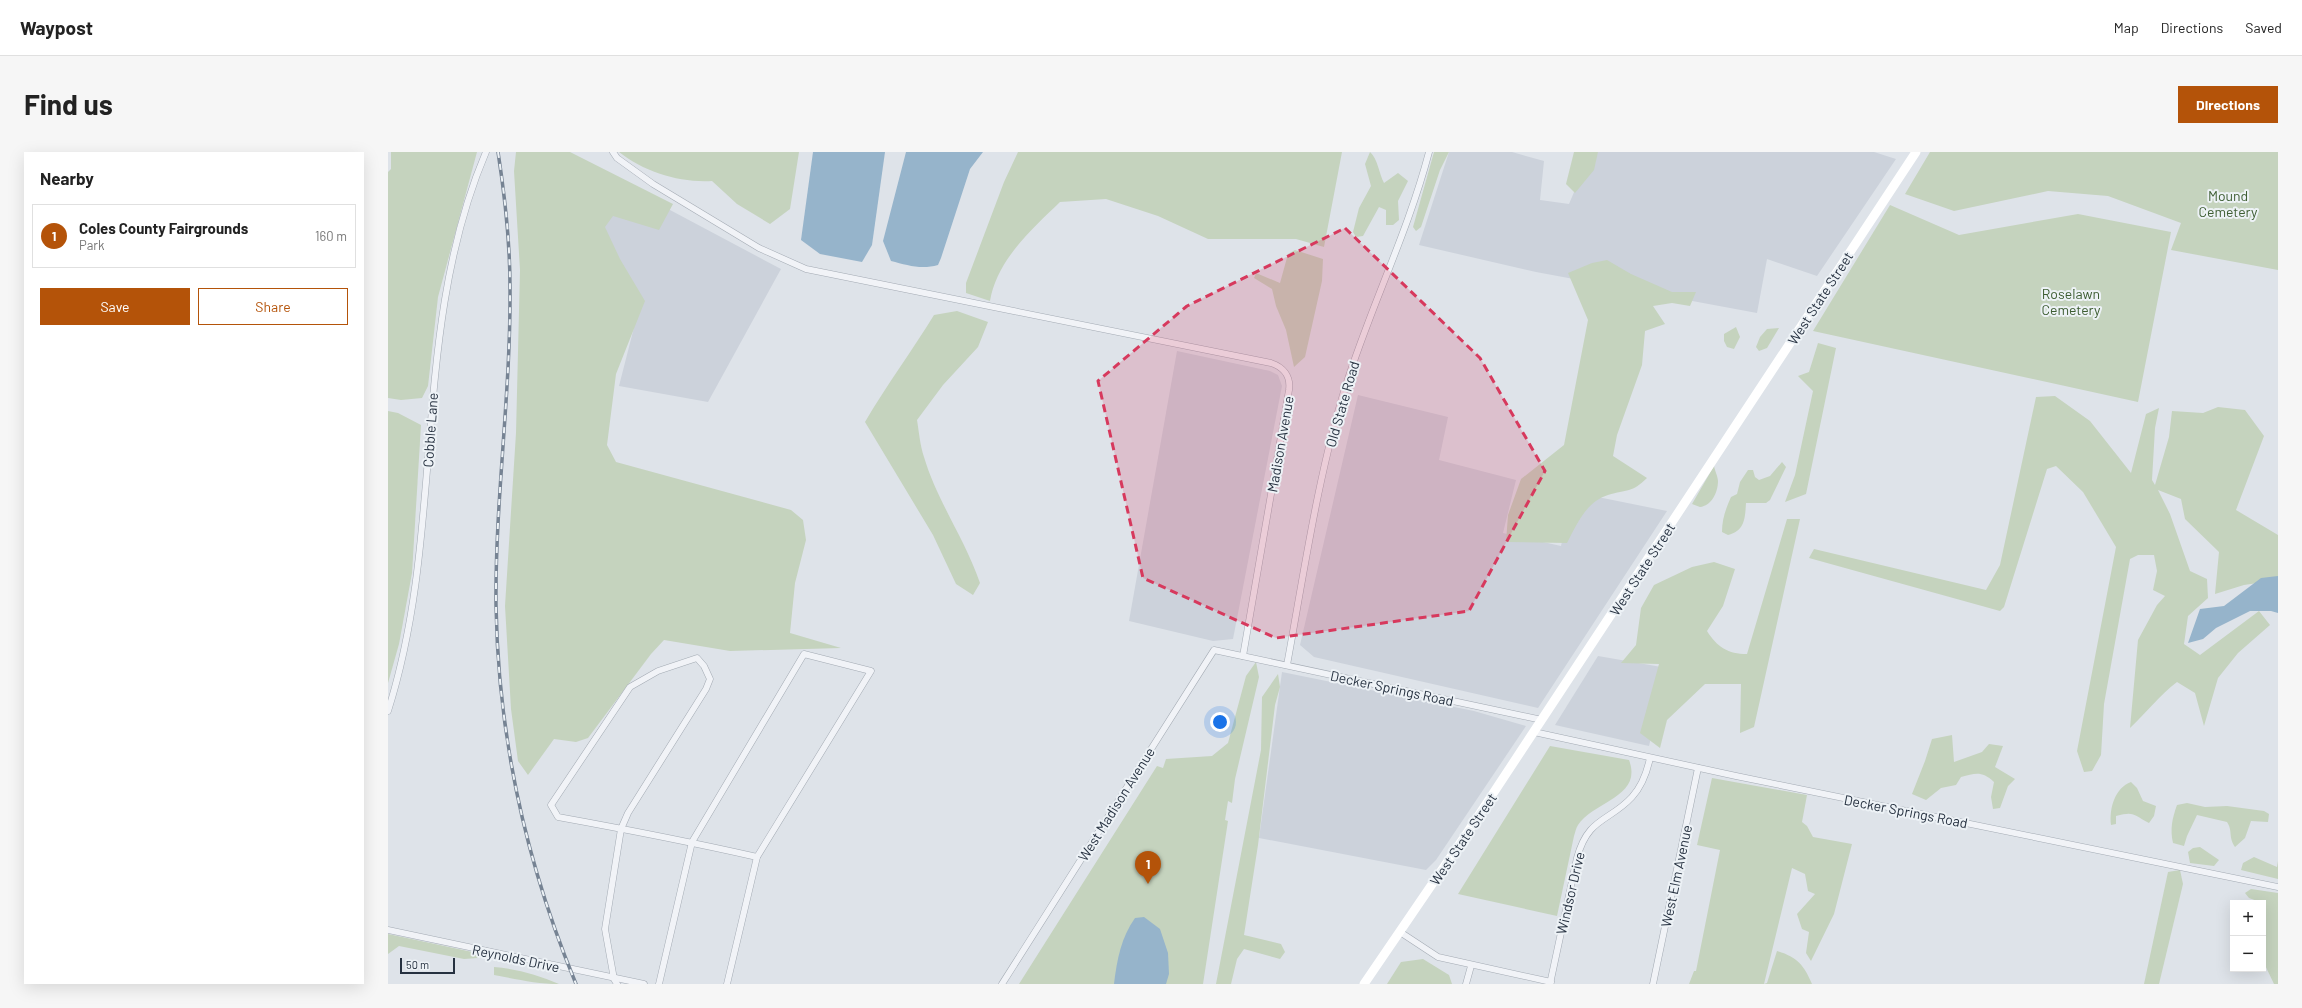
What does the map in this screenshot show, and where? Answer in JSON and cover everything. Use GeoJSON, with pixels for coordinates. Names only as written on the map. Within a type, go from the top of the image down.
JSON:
{"type":"FeatureCollection","features":[{"type":"Feature","properties":{"kind":"street","name":"Cobble Lane"},"geometry":{"type":"LineString","coordinates":[[388,711],[401,664],[416,590],[424,512],[435,366],[442,319],[456,247],[486,152]]}},
{"type":"Feature","properties":{"kind":"street","name":"Madison Avenue"},"geometry":{"type":"LineString","coordinates":[[613,152],[617,158],[653,184],[777,258],[806,269],[1271,363],[1283,369],[1289,380],[1290,390],[1243,656]]}},
{"type":"Feature","properties":{"kind":"street","name":"Old State Road"},"geometry":{"type":"LineString","coordinates":[[1287,665],[1336,421],[1357,351],[1407,225],[1429,152]]}},
{"type":"Feature","properties":{"kind":"street","name":"West State Street"},"geometry":{"type":"LineString","coordinates":[[1364,984],[1542,720],[1916,152]]}},
{"type":"Feature","properties":{"kind":"street","name":"West Madison Avenue"},"geometry":{"type":"LineString","coordinates":[[1002,984],[1214,650],[1243,656]]}},
{"type":"Feature","properties":{"kind":"street"},"geometry":{"type":"LineString","coordinates":[[659,984],[692,842],[804,654],[871,671],[757,857],[727,984]]}},
{"type":"Feature","properties":{"kind":"street","name":"Decker Springs Road"},"geometry":{"type":"LineString","coordinates":[[1243,656],[1542,720]]}},
{"type":"Feature","properties":{"kind":"street"},"geometry":{"type":"LineString","coordinates":[[616,982],[605,929],[621,829],[628,813],[706,689],[710,679],[704,666],[697,658],[658,671],[630,687],[551,805],[558,817],[621,829],[692,842],[757,857]]}},
{"type":"Feature","properties":{"kind":"street","name":"Decker Springs Road"},"geometry":{"type":"LineString","coordinates":[[1534,732],[1650,758],[2278,887]]}},
{"type":"Feature","properties":{"kind":"street","name":"Windsor Drive"},"geometry":{"type":"LineString","coordinates":[[1551,983],[1577,858],[1582,842],[1595,825],[1632,798],[1644,780],[1650,758]]}},
{"type":"Feature","properties":{"kind":"street","name":"West Elm Avenue"},"geometry":{"type":"LineString","coordinates":[[1653,984],[1698,768]]}},
{"type":"Feature","properties":{"kind":"street","name":"Reynolds Drive"},"geometry":{"type":"LineString","coordinates":[[388,930],[616,982],[644,984]]}},
{"type":"Feature","properties":{"kind":"street"},"geometry":{"type":"LineString","coordinates":[[1400,932],[1438,957],[1471,966],[1551,983]]}},
{"type":"Feature","properties":{"kind":"street"},"geometry":{"type":"LineString","coordinates":[[1466,984],[1471,966]]}},
{"type":"Feature","properties":{"kind":"highlighted area"},"geometry":{"type":"Polygon","coordinates":[[[1345,228],[1480,358],[1545,471],[1469,611],[1276,638],[1143,578],[1098,381],[1187,306],[1345,228]]]}},
{"type":"Feature","properties":{"kind":"shaded area"},"geometry":{"type":"Polygon","coordinates":[[[1449,152],[1512,152],[1544,161],[1540,200],[1569,204],[1591,152],[1874,152],[1896,159],[1817,276],[1767,259],[1757,313],[1536,272],[1419,245],[1449,152]]]}},
{"type":"Feature","properties":{"kind":"shaded area"},"geometry":{"type":"Polygon","coordinates":[[[623,185],[781,269],[708,402],[619,386],[641,300],[601,231],[623,185]]]}},
{"type":"Feature","properties":{"kind":"shaded area"},"geometry":{"type":"Polygon","coordinates":[[[1177,351],[1270,371],[1278,375],[1282,386],[1233,639],[1213,641],[1129,621],[1177,351]]]}},
{"type":"Feature","properties":{"kind":"shaded area"},"geometry":{"type":"Polygon","coordinates":[[[1358,395],[1448,417],[1439,460],[1516,480],[1503,533],[1561,546],[1573,492],[1667,511],[1538,708],[1314,657],[1300,645],[1358,395]]]}},
{"type":"Feature","properties":{"kind":"shaded area"},"geometry":{"type":"Polygon","coordinates":[[[1598,656],[1667,668],[1649,746],[1555,725],[1598,656]]]}},
{"type":"Feature","properties":{"kind":"shaded area"},"geometry":{"type":"Polygon","coordinates":[[[1282,672],[1474,711],[1526,726],[1436,860],[1426,870],[1259,838],[1282,672]]]}},
{"type":"Feature","properties":{"kind":"green space"},"geometry":{"type":"Polygon","coordinates":[[[391,152],[477,152],[438,297],[428,386],[422,398],[401,400],[388,398],[388,172],[391,169],[391,152]]]}},
{"type":"Feature","properties":{"kind":"green space"},"geometry":{"type":"Polygon","coordinates":[[[516,152],[570,152],[673,204],[659,230],[613,216],[605,227],[620,259],[645,301],[616,374],[607,445],[616,462],[791,510],[803,520],[806,540],[795,583],[790,633],[841,648],[730,651],[664,640],[651,654],[588,738],[576,742],[554,739],[528,775],[518,761],[511,709],[505,606],[516,433],[520,270],[514,171],[516,152]]]}},
{"type":"Feature","properties":{"kind":"green space"},"geometry":{"type":"Polygon","coordinates":[[[619,152],[799,152],[790,209],[770,224],[737,204],[712,181],[687,180],[663,175],[640,165],[619,152]]]}},
{"type":"Feature","properties":{"kind":"green space"},"geometry":{"type":"Polygon","coordinates":[[[1018,152],[1342,152],[1324,247],[1296,239],[1208,239],[1158,216],[1106,199],[1060,202],[1027,235],[1008,259],[994,286],[990,301],[966,293],[966,283],[1004,182],[1018,152]]]}},
{"type":"Feature","properties":{"kind":"green space"},"geometry":{"type":"Polygon","coordinates":[[[1370,152],[1377,163],[1384,183],[1398,173],[1408,181],[1398,201],[1399,220],[1393,225],[1386,225],[1386,210],[1379,207],[1363,236],[1356,237],[1353,232],[1359,208],[1371,186],[1365,164],[1370,152]]]}},
{"type":"Feature","properties":{"kind":"green space"},"geometry":{"type":"Polygon","coordinates":[[[1434,152],[1449,152],[1440,170],[1421,227],[1416,231],[1413,227],[1434,152]]]}},
{"type":"Feature","properties":{"kind":"green space"},"geometry":{"type":"Polygon","coordinates":[[[1574,152],[1598,152],[1594,170],[1575,193],[1566,184],[1574,152]]]}},
{"type":"Feature","properties":{"kind":"green space","name":"Mound Cemetery"},"geometry":{"type":"Polygon","coordinates":[[[1930,152],[2278,152],[2278,270],[2171,250],[2181,223],[2108,196],[2048,191],[1954,211],[1905,194],[1930,152]]]}},
{"type":"Feature","properties":{"kind":"green space","name":"Roselawn Cemetery"},"geometry":{"type":"Polygon","coordinates":[[[1890,205],[1959,235],[2078,214],[2171,232],[2138,402],[1813,331],[1890,205]]]}},
{"type":"Feature","properties":{"kind":"green space"},"geometry":{"type":"Polygon","coordinates":[[[1295,250],[1323,259],[1322,281],[1305,357],[1294,367],[1286,330],[1276,306],[1272,289],[1254,278],[1256,273],[1280,283],[1288,254],[1295,250]]]}},
{"type":"Feature","properties":{"kind":"green space"},"geometry":{"type":"Polygon","coordinates":[[[1607,260],[1631,274],[1672,292],[1696,292],[1690,306],[1672,303],[1653,306],[1665,324],[1645,331],[1642,365],[1617,435],[1613,456],[1647,478],[1642,483],[1629,490],[1600,498],[1583,514],[1567,543],[1506,542],[1508,515],[1521,479],[1564,445],[1588,320],[1568,273],[1592,263],[1607,260]]]}},
{"type":"Feature","properties":{"kind":"green space"},"geometry":{"type":"Polygon","coordinates":[[[957,311],[988,322],[978,347],[943,385],[917,420],[924,457],[936,489],[967,551],[980,583],[973,595],[956,584],[933,535],[865,422],[934,315],[957,311]]]}},
{"type":"Feature","properties":{"kind":"green space"},"geometry":{"type":"Polygon","coordinates":[[[1736,327],[1740,337],[1734,349],[1727,347],[1724,341],[1724,334],[1736,327]]]}},
{"type":"Feature","properties":{"kind":"green space"},"geometry":{"type":"Polygon","coordinates":[[[1779,328],[1767,348],[1759,351],[1756,347],[1760,337],[1767,329],[1779,328]]]}},
{"type":"Feature","properties":{"kind":"green space"},"geometry":{"type":"Polygon","coordinates":[[[1818,343],[1836,348],[1806,494],[1785,502],[1795,475],[1813,391],[1798,376],[1809,372],[1818,343]]]}},
{"type":"Feature","properties":{"kind":"green space"},"geometry":{"type":"Polygon","coordinates":[[[2055,396],[2090,421],[2131,473],[2146,414],[2159,408],[2155,428],[2152,480],[2155,485],[2169,437],[2172,411],[2203,413],[2218,407],[2245,410],[2264,436],[2236,510],[2278,535],[2278,580],[2244,585],[2215,594],[2219,552],[2185,519],[2181,499],[2158,490],[2170,514],[2190,571],[2207,579],[2208,598],[2188,616],[2184,644],[2200,655],[2259,611],[2270,625],[2238,653],[2218,678],[2204,726],[2195,693],[2177,682],[2130,728],[2138,640],[2157,605],[2165,596],[2153,590],[2157,571],[2154,555],[2138,555],[2130,559],[2104,704],[2101,755],[2092,771],[2084,772],[2077,751],[2116,547],[2083,492],[2056,466],[2047,469],[2004,607],[2000,611],[1809,558],[1814,549],[1986,590],[2000,565],[2036,397],[2055,396]]]}},
{"type":"Feature","properties":{"kind":"green space"},"geometry":{"type":"Polygon","coordinates":[[[388,411],[398,413],[421,425],[412,573],[399,644],[388,683],[388,411]]]}},
{"type":"Feature","properties":{"kind":"green space"},"geometry":{"type":"Polygon","coordinates":[[[1782,462],[1786,467],[1770,500],[1766,503],[1746,503],[1744,519],[1741,527],[1734,533],[1728,535],[1722,532],[1729,501],[1731,497],[1737,494],[1740,482],[1748,470],[1753,470],[1755,477],[1759,480],[1770,476],[1782,462]]]}},
{"type":"Feature","properties":{"kind":"green space"},"geometry":{"type":"Polygon","coordinates":[[[1714,466],[1718,478],[1718,486],[1713,498],[1704,506],[1700,507],[1692,504],[1714,466]]]}},
{"type":"Feature","properties":{"kind":"green space"},"geometry":{"type":"Polygon","coordinates":[[[1787,519],[1800,519],[1754,727],[1740,733],[1741,684],[1705,684],[1667,720],[1660,748],[1640,733],[1659,664],[1621,663],[1636,645],[1641,608],[1654,585],[1692,567],[1714,562],[1735,569],[1723,606],[1707,631],[1719,645],[1729,651],[1747,654],[1787,519]]]}},
{"type":"Feature","properties":{"kind":"green space"},"geometry":{"type":"Polygon","coordinates":[[[1256,662],[1259,677],[1235,779],[1232,803],[1228,801],[1225,820],[1228,821],[1203,984],[1019,984],[1157,766],[1163,768],[1166,759],[1212,756],[1228,743],[1246,676],[1256,662]]]}},
{"type":"Feature","properties":{"kind":"green space"},"geometry":{"type":"Polygon","coordinates":[[[1278,674],[1280,687],[1275,705],[1258,845],[1244,935],[1281,944],[1285,952],[1280,959],[1244,949],[1237,959],[1231,984],[1216,984],[1261,750],[1262,697],[1278,674]]]}},
{"type":"Feature","properties":{"kind":"green space"},"geometry":{"type":"Polygon","coordinates":[[[1952,735],[1954,762],[1982,752],[1989,744],[2003,746],[1995,767],[2015,779],[2008,786],[2000,808],[1993,809],[1991,797],[1994,782],[1990,778],[1979,774],[1961,777],[1956,785],[1941,788],[1926,800],[1912,794],[1932,739],[1952,735]]]}},
{"type":"Feature","properties":{"kind":"green space"},"geometry":{"type":"Polygon","coordinates":[[[1550,746],[1629,760],[1631,772],[1629,782],[1623,790],[1585,817],[1577,826],[1557,916],[1458,894],[1550,746]]]}},
{"type":"Feature","properties":{"kind":"green space"},"geometry":{"type":"Polygon","coordinates":[[[1712,778],[1807,795],[1802,822],[1807,826],[1813,837],[1852,844],[1834,914],[1811,961],[1806,953],[1809,932],[1802,929],[1797,914],[1815,894],[1808,891],[1805,874],[1792,868],[1764,984],[1689,984],[1694,971],[1696,971],[1720,850],[1697,845],[1712,778]]]}},
{"type":"Feature","properties":{"kind":"green space"},"geometry":{"type":"Polygon","coordinates":[[[2131,782],[2137,788],[2143,801],[2156,806],[2154,816],[2149,823],[2131,814],[2116,816],[2116,824],[2111,825],[2111,812],[2114,799],[2125,785],[2131,782]]]}},
{"type":"Feature","properties":{"kind":"green space"},"geometry":{"type":"Polygon","coordinates":[[[2187,803],[2205,807],[2227,806],[2264,811],[2269,814],[2268,822],[2251,821],[2245,838],[2235,847],[2227,822],[2197,815],[2184,846],[2173,843],[2172,829],[2177,805],[2187,803]]]}},
{"type":"Feature","properties":{"kind":"green space"},"geometry":{"type":"Polygon","coordinates":[[[2200,847],[2219,860],[2214,866],[2190,863],[2188,852],[2193,848],[2200,847]]]}},
{"type":"Feature","properties":{"kind":"green space"},"geometry":{"type":"Polygon","coordinates":[[[2254,857],[2277,867],[2278,861],[2278,879],[2241,870],[2243,863],[2254,857]]]}},
{"type":"Feature","properties":{"kind":"green space"},"geometry":{"type":"Polygon","coordinates":[[[2180,870],[2183,884],[2159,984],[2144,984],[2168,872],[2180,870]]]}},
{"type":"Feature","properties":{"kind":"green space"},"geometry":{"type":"Polygon","coordinates":[[[2251,889],[2278,893],[2278,984],[2274,984],[2266,967],[2266,900],[2255,900],[2249,898],[2245,893],[2251,889]]]}},
{"type":"Feature","properties":{"kind":"green space"},"geometry":{"type":"Polygon","coordinates":[[[388,934],[477,953],[478,958],[464,959],[399,946],[388,954],[388,934]]]}},
{"type":"Feature","properties":{"kind":"green space"},"geometry":{"type":"Polygon","coordinates":[[[1777,951],[1795,959],[1803,967],[1812,984],[1764,984],[1767,983],[1777,951]]]}},
{"type":"Feature","properties":{"kind":"green space"},"geometry":{"type":"Polygon","coordinates":[[[1423,959],[1449,975],[1452,984],[1387,984],[1401,962],[1423,959]]]}},
{"type":"Feature","properties":{"kind":"green space"},"geometry":{"type":"Polygon","coordinates":[[[494,967],[527,973],[559,984],[535,982],[494,975],[494,967]]]}},
{"type":"Feature","properties":{"kind":"water"},"geometry":{"type":"Polygon","coordinates":[[[813,152],[885,152],[872,245],[862,262],[820,254],[801,240],[813,152]]]}},
{"type":"Feature","properties":{"kind":"water"},"geometry":{"type":"Polygon","coordinates":[[[906,152],[983,152],[970,169],[938,265],[920,267],[891,261],[883,241],[906,152]]]}},
{"type":"Feature","properties":{"kind":"water"},"geometry":{"type":"Polygon","coordinates":[[[2278,576],[2278,613],[2271,611],[2250,611],[2216,628],[2203,639],[2188,643],[2200,609],[2224,606],[2261,578],[2278,576]]]}},
{"type":"Feature","properties":{"kind":"water"},"geometry":{"type":"Polygon","coordinates":[[[1144,917],[1160,929],[1168,953],[1169,974],[1166,984],[1114,984],[1118,957],[1126,933],[1135,918],[1144,917]]]}},
{"type":"Feature","properties":{"kind":"railway"},"geometry":{"type":"LineString","coordinates":[[498,152],[507,219],[510,287],[510,327],[496,565],[498,654],[502,702],[509,751],[529,845],[558,938],[576,984]]}},
{"type":"Feature","properties":{"kind":"place","name":"Coles County Fairgrounds"},"geometry":{"type":"Point","coordinates":[1148,884]}}]}
